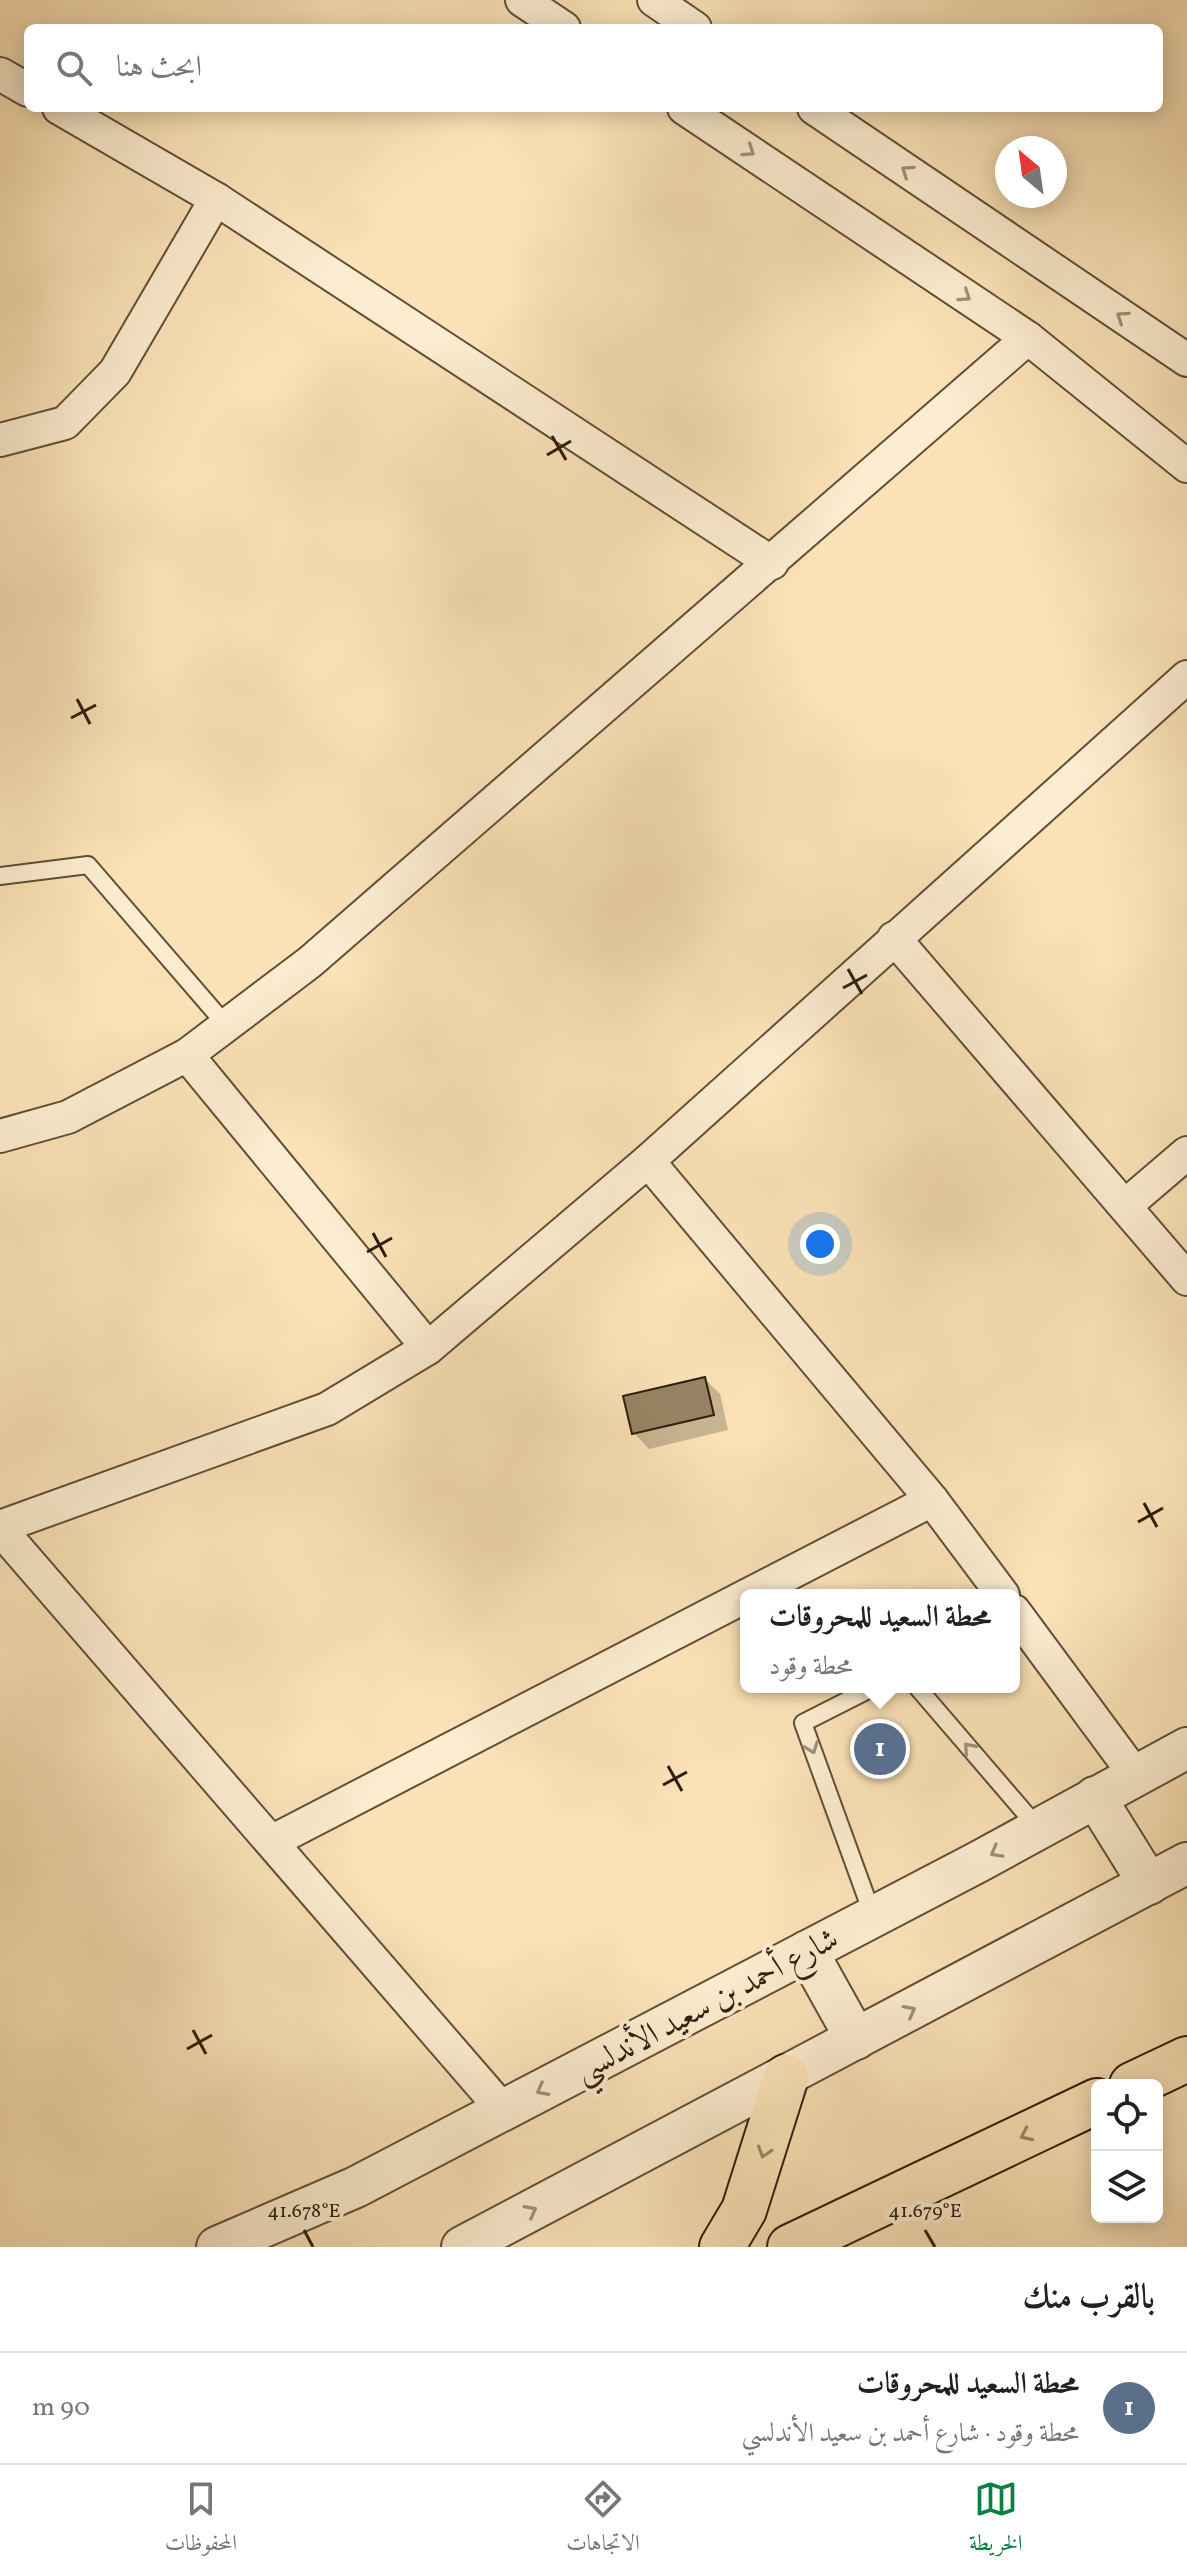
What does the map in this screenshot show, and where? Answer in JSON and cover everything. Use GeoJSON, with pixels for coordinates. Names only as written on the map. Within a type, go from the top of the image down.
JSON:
{"type":"FeatureCollection","features":[{"type":"Feature","properties":{"kind":"main road"},"geometry":{"type":"LineString","coordinates":[[1145,2079],[1187,2059]]}},
{"type":"Feature","properties":{"kind":"main road"},"geometry":{"type":"LineString","coordinates":[[722,2247],[744,2210],[786,2077]]}},
{"type":"Feature","properties":{"kind":"main road"},"geometry":{"type":"LineString","coordinates":[[790,2247],[1091,2104]]}},
{"type":"Feature","properties":{"kind":"street"},"geometry":{"type":"LineString","coordinates":[[522,0],[558,24]]}},
{"type":"Feature","properties":{"kind":"street"},"geometry":{"type":"LineString","coordinates":[[654,0],[689,24]]}},
{"type":"Feature","properties":{"kind":"street"},"geometry":{"type":"LineString","coordinates":[[0,74],[24,88]]}},
{"type":"Feature","properties":{"kind":"street"},"geometry":{"type":"LineString","coordinates":[[66,112],[216,199],[772,563]]}},
{"type":"Feature","properties":{"kind":"street"},"geometry":{"type":"LineString","coordinates":[[690,112],[1028,338],[1187,466]]}},
{"type":"Feature","properties":{"kind":"street"},"geometry":{"type":"LineString","coordinates":[[820,112],[1187,360]]}},
{"type":"Feature","properties":{"kind":"street"},"geometry":{"type":"LineString","coordinates":[[0,440],[65,423],[115,372],[216,199]]}},
{"type":"Feature","properties":{"kind":"street"},"geometry":{"type":"LineString","coordinates":[[0,1136],[68,1117],[187,1055],[310,962],[1028,338]]}},
{"type":"Feature","properties":{"kind":"street"},"geometry":{"type":"LineString","coordinates":[[503,2110],[0,1528],[327,1409],[428,1348],[648,1161],[1187,677]]}},
{"type":"Feature","properties":{"kind":"street"},"geometry":{"type":"LineString","coordinates":[[894,938],[1187,1279]]}},
{"type":"Feature","properties":{"kind":"street"},"geometry":{"type":"LineString","coordinates":[[187,1055],[428,1348]]}},
{"type":"Feature","properties":{"kind":"street"},"geometry":{"type":"LineString","coordinates":[[1125,1206],[1187,1153]]}},
{"type":"Feature","properties":{"kind":"street"},"geometry":{"type":"LineString","coordinates":[[648,1161],[932,1500],[999,1589]]}},
{"type":"Feature","properties":{"kind":"street"},"geometry":{"type":"LineString","coordinates":[[760,1589],[932,1500]]}},
{"type":"Feature","properties":{"kind":"street"},"geometry":{"type":"LineString","coordinates":[[273,1841],[740,1600]]}},
{"type":"Feature","properties":{"kind":"street"},"geometry":{"type":"LineString","coordinates":[[1020,1619],[1136,1776]]}},
{"type":"Feature","properties":{"kind":"street","name":"شارع أحمد بن سعيد الأندلسي"},"geometry":{"type":"LineString","coordinates":[[217,2247],[356,2187],[1187,1748]]}},
{"type":"Feature","properties":{"kind":"street"},"geometry":{"type":"LineString","coordinates":[[1095,1797],[1149,1884]]}},
{"type":"Feature","properties":{"kind":"street"},"geometry":{"type":"LineString","coordinates":[[462,2247],[1187,1863]]}},
{"type":"Feature","properties":{"kind":"street"},"geometry":{"type":"LineString","coordinates":[[807,1951],[856,2039]]}},
{"type":"Feature","properties":{"kind":"lane"},"geometry":{"type":"LineString","coordinates":[[0,876],[88,865],[226,1025]]}},
{"type":"Feature","properties":{"kind":"lane"},"geometry":{"type":"LineString","coordinates":[[862,1693],[803,1723],[873,1916]]}},
{"type":"Feature","properties":{"kind":"lane"},"geometry":{"type":"LineString","coordinates":[[922,1693],[1038,1828]]}},
{"type":"Feature","properties":{"kind":"building"},"geometry":{"type":"Polygon","coordinates":[[[705,1377],[714,1415],[632,1434],[623,1396],[705,1377]]]}},
{"type":"Feature","properties":{"kind":"place","name":"محطة السعيد للمحروقات"},"geometry":{"type":"Point","coordinates":[880,1749]}}]}
